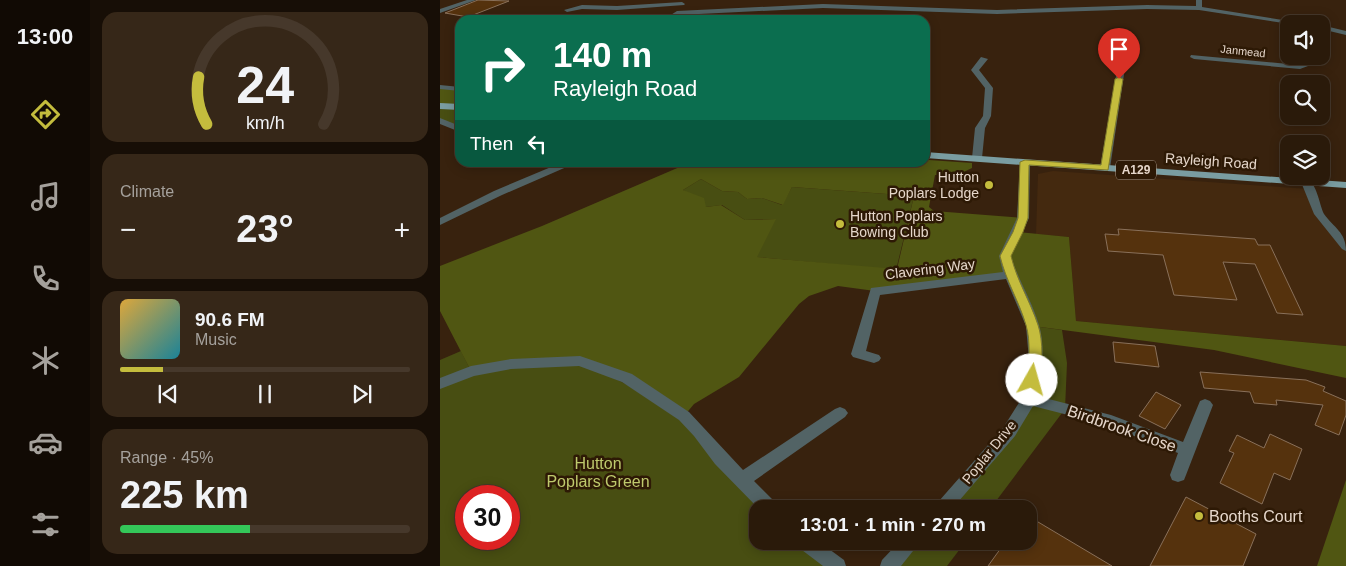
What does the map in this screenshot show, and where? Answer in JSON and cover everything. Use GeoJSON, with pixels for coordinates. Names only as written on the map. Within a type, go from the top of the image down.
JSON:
{"type":"FeatureCollection","features":[{"type":"Feature","properties":{"kind":"main road"},"geometry":{"type":"LineString","coordinates":[[440,106],[455,107]]}},
{"type":"Feature","properties":{"kind":"main road","name":"Rayleigh Road"},"geometry":{"type":"LineString","coordinates":[[930,155],[1280,180]]}},
{"type":"Feature","properties":{"kind":"main road","name":"Rayleigh Road"},"geometry":{"type":"LineString","coordinates":[[1330,184],[1346,185]]}},
{"type":"Feature","properties":{"kind":"street"},"geometry":{"type":"LineString","coordinates":[[440,11],[473,0]]}},
{"type":"Feature","properties":{"kind":"street"},"geometry":{"type":"LineString","coordinates":[[928,10],[934,0]]}},
{"type":"Feature","properties":{"kind":"street"},"geometry":{"type":"LineString","coordinates":[[1199,0],[1199,8]]}},
{"type":"Feature","properties":{"kind":"street"},"geometry":{"type":"LineString","coordinates":[[567,10],[581,5],[616,8],[683,2]]}},
{"type":"Feature","properties":{"kind":"street"},"geometry":{"type":"LineString","coordinates":[[673,15],[683,2]]}},
{"type":"Feature","properties":{"kind":"street"},"geometry":{"type":"LineString","coordinates":[[676,13],[824,3],[928,10],[1034,12],[1147,7],[1199,8],[1280,20]]}},
{"type":"Feature","properties":{"kind":"street"},"geometry":{"type":"LineString","coordinates":[[1330,30],[1346,33]]}},
{"type":"Feature","properties":{"kind":"street","name":"Janmead"},"geometry":{"type":"LineString","coordinates":[[1194,57],[1300,67],[1306,65]]}},
{"type":"Feature","properties":{"kind":"street"},"geometry":{"type":"LineString","coordinates":[[976,158],[980,128],[987,116],[989,104],[989,88],[975,70],[984,59]]}},
{"type":"Feature","properties":{"kind":"street"},"geometry":{"type":"LineString","coordinates":[[1105,168],[1122,61]]}},
{"type":"Feature","properties":{"kind":"street"},"geometry":{"type":"LineString","coordinates":[[440,87],[455,88]]}},
{"type":"Feature","properties":{"kind":"street"},"geometry":{"type":"LineString","coordinates":[[440,121],[455,127]]}},
{"type":"Feature","properties":{"kind":"street","name":"Poplar Drive"},"geometry":{"type":"LineString","coordinates":[[949,500],[1009,432],[1029,399],[1036,360],[1033,326],[1010,275],[1005,256],[1023,218],[1025,162]]}},
{"type":"Feature","properties":{"kind":"street"},"geometry":{"type":"LineString","coordinates":[[440,222],[498,193],[561,167]]}},
{"type":"Feature","properties":{"kind":"street"},"geometry":{"type":"LineString","coordinates":[[1307,185],[1319,214],[1346,247]]}},
{"type":"Feature","properties":{"kind":"street","name":"Clavering Way"},"geometry":{"type":"LineString","coordinates":[[874,358],[858,354],[875,291],[1010,275]]}},
{"type":"Feature","properties":{"kind":"street"},"geometry":{"type":"LineString","coordinates":[[440,384],[471,370],[511,364],[580,360],[627,378],[684,416],[700,432],[721,459],[762,500]]}},
{"type":"Feature","properties":{"kind":"street","name":"Birdbrook Close"},"geometry":{"type":"LineString","coordinates":[[1029,399],[1106,419],[1187,450]]}},
{"type":"Feature","properties":{"kind":"street","name":"Birdbrook Close"},"geometry":{"type":"LineString","coordinates":[[1178,475],[1205,405]]}},
{"type":"Feature","properties":{"kind":"street"},"geometry":{"type":"LineString","coordinates":[[742,480],[840,413]]}},
{"type":"Feature","properties":{"kind":"street"},"geometry":{"type":"LineString","coordinates":[[816,550],[838,566]]}},
{"type":"Feature","properties":{"kind":"street"},"geometry":{"type":"LineString","coordinates":[[890,566],[904,550]]}},
{"type":"Feature","properties":{"kind":"shaded area"},"geometry":{"type":"Polygon","coordinates":[[[1053,171],[1308,189],[1319,214],[1346,247],[1346,346],[1076,321],[1069,237],[1036,234],[1038,174],[1053,171]]]}},
{"type":"Feature","properties":{"kind":"green space"},"geometry":{"type":"Polygon","coordinates":[[[440,87],[455,88],[455,107],[440,106],[440,87]]]}},
{"type":"Feature","properties":{"kind":"green space"},"geometry":{"type":"Polygon","coordinates":[[[440,106],[455,107],[455,127],[440,121],[440,106]]]}},
{"type":"Feature","properties":{"kind":"green space"},"geometry":{"type":"Polygon","coordinates":[[[930,160],[972,163],[972,168],[955,176],[935,175],[929,207],[934,211],[1023,218],[1018,232],[1069,237],[1076,321],[1346,346],[1346,378],[1214,350],[1033,326],[1010,275],[875,291],[838,286],[809,296],[799,304],[739,377],[694,404],[684,416],[666,404],[580,361],[471,371],[440,311],[440,266],[542,226],[680,167],[930,167],[930,160]],[[701,179],[683,190],[704,198],[706,207],[721,205],[745,220],[776,219],[757,257],[897,269],[914,196],[792,187],[783,205],[762,198],[747,199],[738,192],[722,191],[701,179]]]}},
{"type":"Feature","properties":{"kind":"green space","name":"Hutton Poplars Bowing Club"},"geometry":{"type":"Polygon","coordinates":[[[701,179],[722,191],[738,192],[747,199],[762,198],[782,205],[792,187],[914,196],[896,270],[756,257],[775,219],[745,220],[722,205],[706,207],[683,190],[701,179]]]}},
{"type":"Feature","properties":{"kind":"green space"},"geometry":{"type":"Polygon","coordinates":[[[1033,326],[1062,330],[1067,363],[1065,409],[997,500],[948,500],[1029,399],[1033,326]]]}},
{"type":"Feature","properties":{"kind":"green space","name":"Hutton Poplars Green"},"geometry":{"type":"Polygon","coordinates":[[[461,351],[471,371],[580,361],[665,404],[763,500],[749,500],[749,550],[817,550],[837,566],[440,566],[440,360],[461,351]]]}},
{"type":"Feature","properties":{"kind":"green space"},"geometry":{"type":"Polygon","coordinates":[[[1346,480],[1346,566],[1317,566],[1346,480]]]}},
{"type":"Feature","properties":{"kind":"green space"},"geometry":{"type":"Polygon","coordinates":[[[904,550],[959,550],[947,566],[889,566],[904,550]]]}},
{"type":"Feature","properties":{"kind":"building"},"geometry":{"type":"Polygon","coordinates":[[[478,0],[509,1],[473,15],[445,13],[478,0]]]}},
{"type":"Feature","properties":{"kind":"building"},"geometry":{"type":"Polygon","coordinates":[[[1118,229],[1255,239],[1258,245],[1270,245],[1303,315],[1277,313],[1255,264],[1223,262],[1237,300],[1174,295],[1163,255],[1108,251],[1105,234],[1119,235],[1118,229]]]}},
{"type":"Feature","properties":{"kind":"building"},"geometry":{"type":"Polygon","coordinates":[[[1113,342],[1155,346],[1159,367],[1115,362],[1113,342]]]}},
{"type":"Feature","properties":{"kind":"building"},"geometry":{"type":"Polygon","coordinates":[[[1200,372],[1306,380],[1325,387],[1323,391],[1346,401],[1346,415],[1339,435],[1315,425],[1323,405],[1276,400],[1277,405],[1254,403],[1250,392],[1204,388],[1200,372]]]}},
{"type":"Feature","properties":{"kind":"building"},"geometry":{"type":"Polygon","coordinates":[[[1156,392],[1181,405],[1165,429],[1139,416],[1156,392]]]}},
{"type":"Feature","properties":{"kind":"building"},"geometry":{"type":"Polygon","coordinates":[[[1270,434],[1302,449],[1290,480],[1274,473],[1262,504],[1220,483],[1234,453],[1229,451],[1237,435],[1264,448],[1270,434]]]}},
{"type":"Feature","properties":{"kind":"building","name":"Booths Court"},"geometry":{"type":"Polygon","coordinates":[[[1186,497],[1256,534],[1243,566],[1150,566],[1186,497]]]}},
{"type":"Feature","properties":{"kind":"building"},"geometry":{"type":"Polygon","coordinates":[[[1037,521],[1112,566],[988,566],[1000,550],[1037,550],[1037,521]]]}},
{"type":"Feature","properties":{"kind":"place","name":"Hutton Poplars Lodge"},"geometry":{"type":"Point","coordinates":[989,185]}},
{"type":"Feature","properties":{"kind":"place","name":"Hutton Poplars Bowing Club"},"geometry":{"type":"Point","coordinates":[840,224]}},
{"type":"Feature","properties":{"kind":"place","name":"Booths Court"},"geometry":{"type":"Point","coordinates":[1199,516]}},
{"type":"Feature","properties":{"kind":"route"},"geometry":{"type":"LineString","coordinates":[[1032,380],[1036,360],[1033,326],[1010,275],[1005,256],[1023,218],[1025,162],[1105,168],[1119,79]]}}]}
